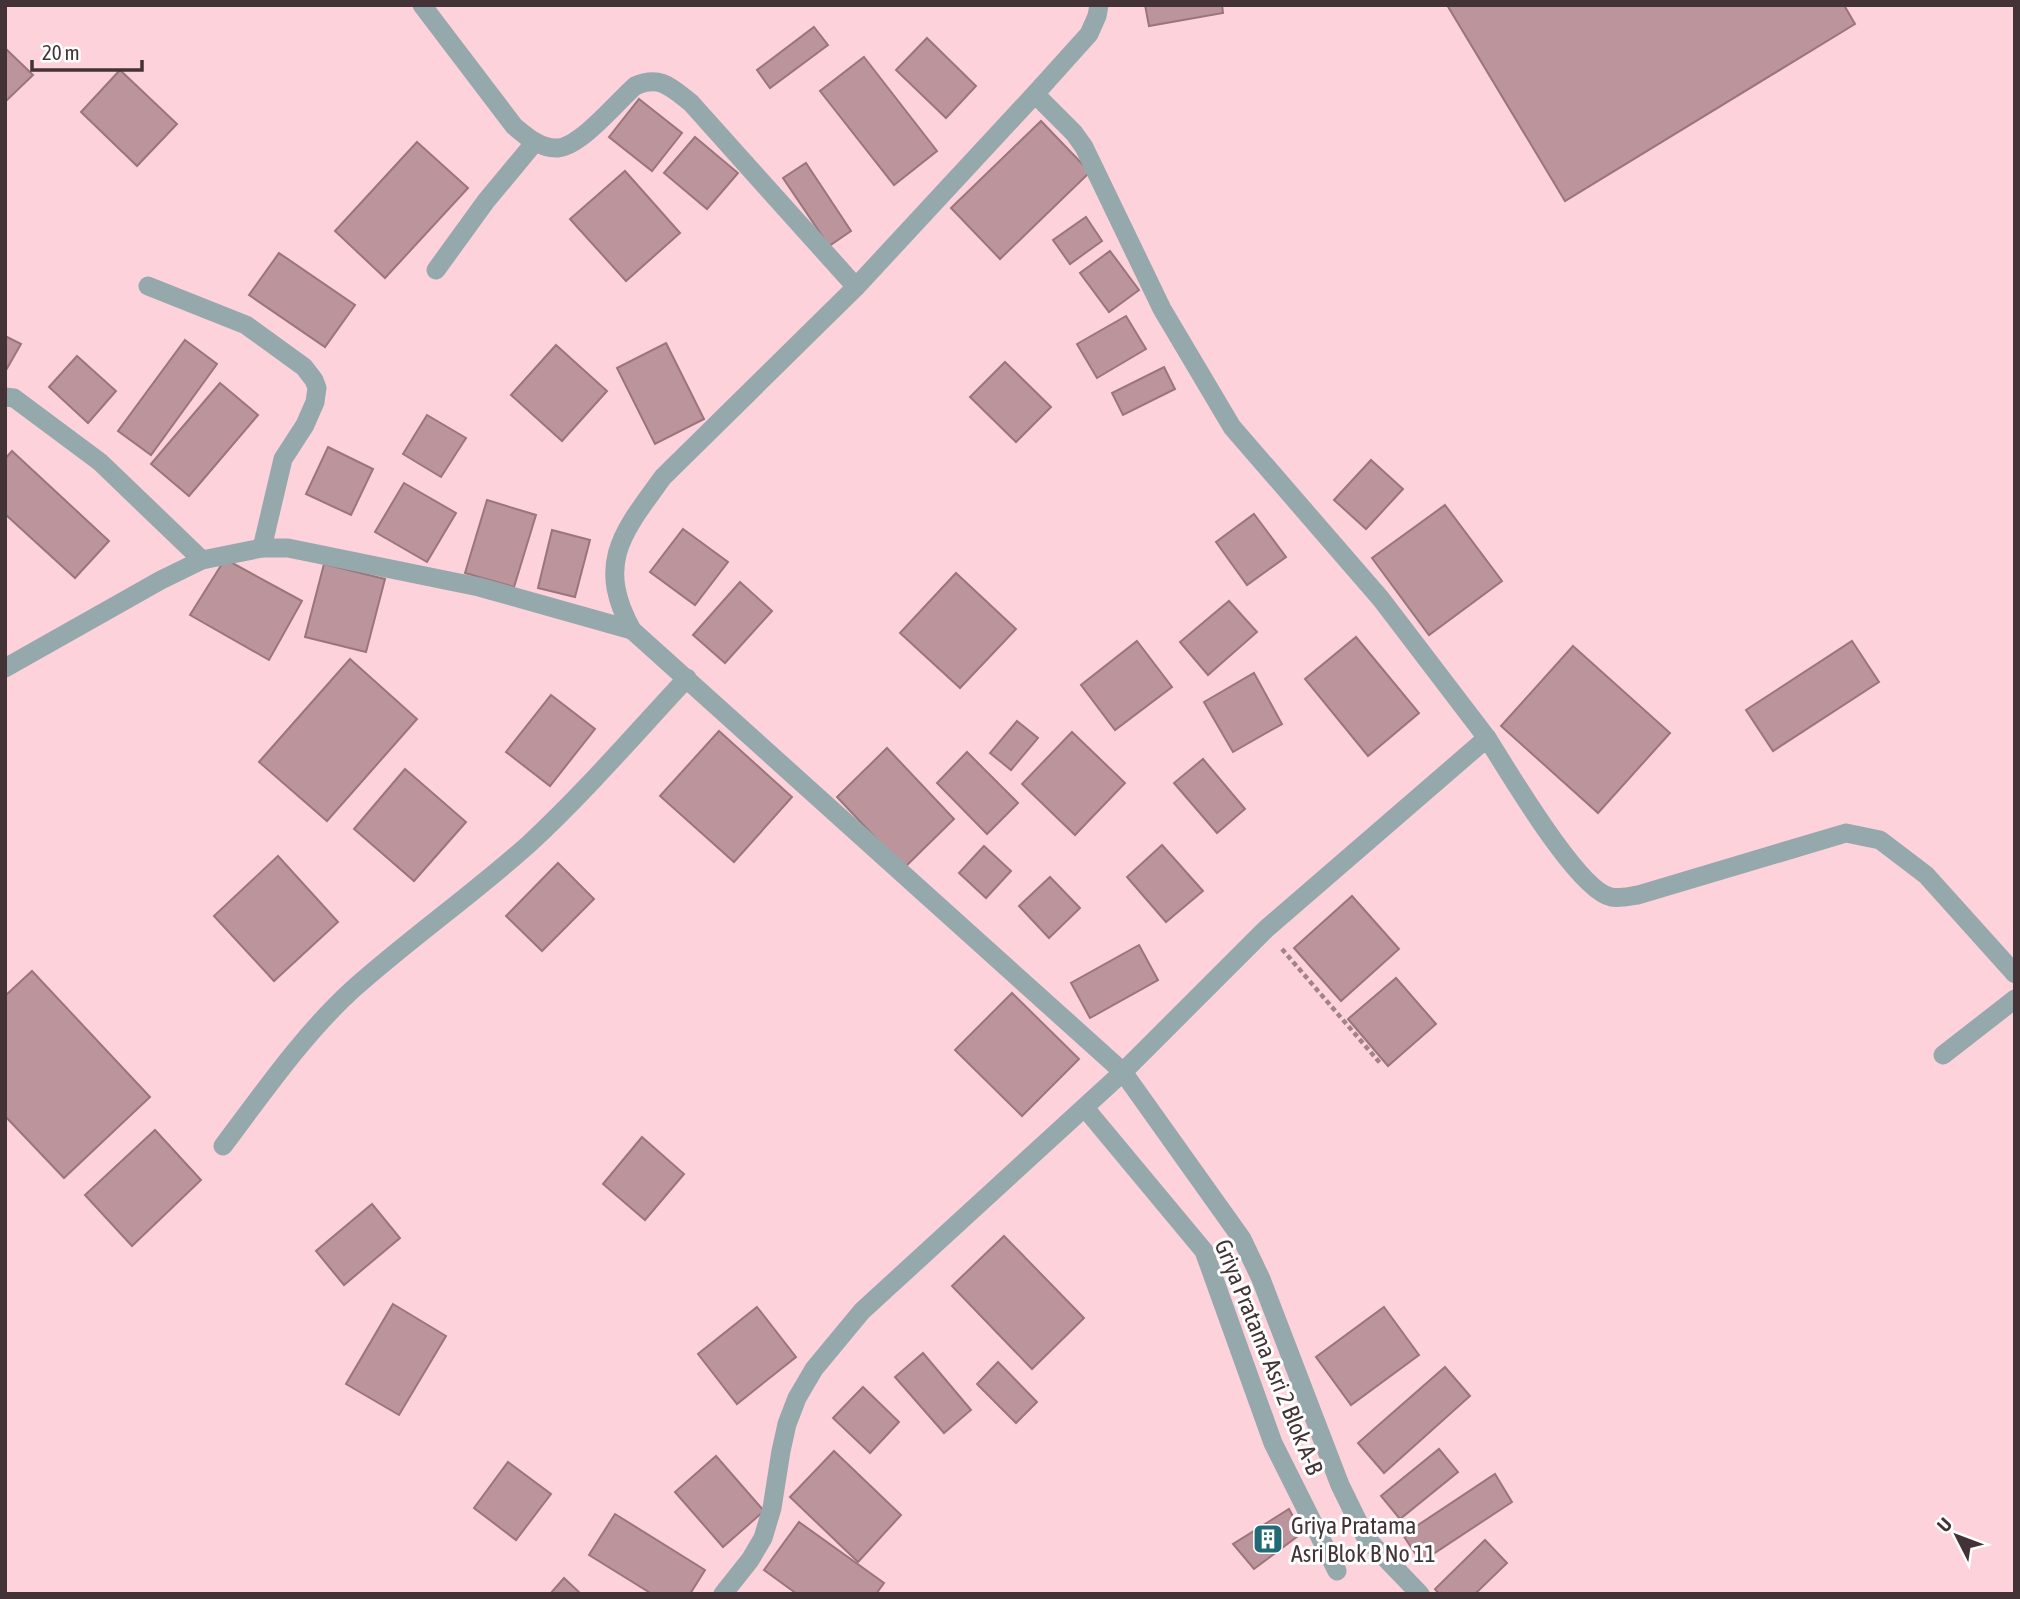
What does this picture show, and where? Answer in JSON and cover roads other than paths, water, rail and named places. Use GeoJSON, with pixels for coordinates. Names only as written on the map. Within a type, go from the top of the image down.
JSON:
{"type":"FeatureCollection","features":[{"type":"Feature","properties":{"kind":"street"},"geometry":{"type":"LineString","coordinates":[[422,5],[514,126],[535,142],[557,148],[571,144],[635,86],[646,80],[661,82],[691,103],[856,287]]}},
{"type":"Feature","properties":{"kind":"street"},"geometry":{"type":"LineString","coordinates":[[1099,5],[1089,34],[1035,94],[856,287],[663,477],[637,513],[617,548],[614,573],[620,607],[632,630],[1124,1072],[1242,1239],[1261,1279],[1340,1485],[1366,1538],[1420,1594]]}},
{"type":"Feature","properties":{"kind":"street"},"geometry":{"type":"LineString","coordinates":[[1035,94],[1074,133],[1084,147],[1162,309],[1233,427],[1381,599],[1486,738],[1569,862],[1589,885],[1610,897],[1638,895],[1846,833],[1863,835],[1880,840],[1926,875],[2015,974]]}},
{"type":"Feature","properties":{"kind":"street"},"geometry":{"type":"LineString","coordinates":[[436,270],[486,201],[535,142]]}},
{"type":"Feature","properties":{"kind":"street"},"geometry":{"type":"LineString","coordinates":[[148,286],[246,325],[304,367],[317,388],[311,413],[283,459],[262,548]]}},
{"type":"Feature","properties":{"kind":"street"},"geometry":{"type":"LineString","coordinates":[[5,397],[14,398],[100,463],[202,560]]}},
{"type":"Feature","properties":{"kind":"street"},"geometry":{"type":"LineString","coordinates":[[5,668],[161,580],[202,560],[262,548],[288,548],[478,587],[632,630]]}},
{"type":"Feature","properties":{"kind":"street"},"geometry":{"type":"LineString","coordinates":[[223,1146],[286,1063],[351,991],[530,843],[687,678]]}},
{"type":"Feature","properties":{"kind":"street"},"geometry":{"type":"LineString","coordinates":[[723,1594],[750,1560],[762,1538],[772,1508],[780,1451],[797,1398],[814,1369],[862,1311],[1124,1072],[1266,929],[1486,738]]}},
{"type":"Feature","properties":{"kind":"street"},"geometry":{"type":"LineString","coordinates":[[1944,1055],[2015,999]]}},
{"type":"Feature","properties":{"kind":"street","name":"Griya Pratama Asri 2 Blok A-B"},"geometry":{"type":"LineString","coordinates":[[1084,1108],[1203,1251],[1273,1443],[1336,1571]]}},
{"type":"Feature","properties":{"kind":"place","name":"Griya Pratama Asri Blok B No 11"},"geometry":{"type":"Point","coordinates":[1268,1539]}}]}
